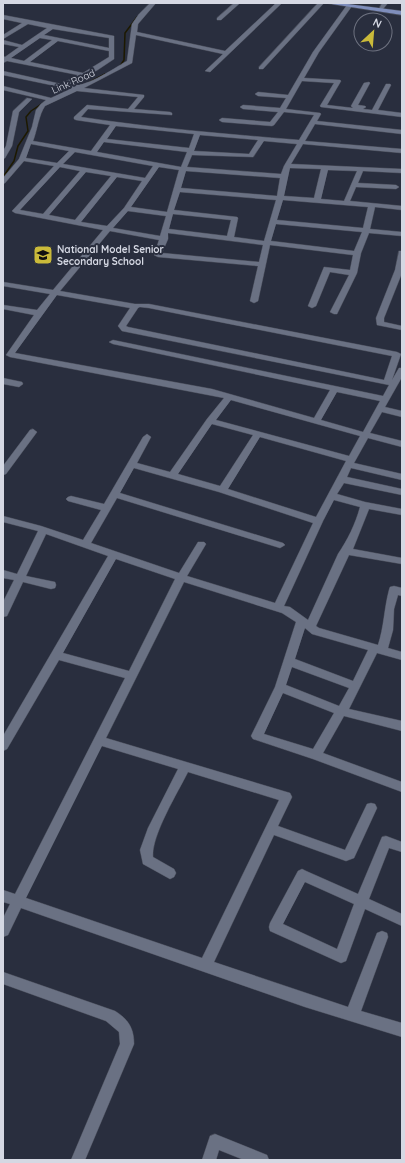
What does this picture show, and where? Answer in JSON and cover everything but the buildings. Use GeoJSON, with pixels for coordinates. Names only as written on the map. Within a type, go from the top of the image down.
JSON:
{"type":"FeatureCollection","features":[{"type":"Feature","properties":{"kind":"main road"},"geometry":{"type":"LineString","coordinates":[[328,3],[383,5],[402,12]]}},
{"type":"Feature","properties":{"kind":"main road"},"geometry":{"type":"LineString","coordinates":[[348,4],[402,12]]}},
{"type":"Feature","properties":{"kind":"street","name":"Link Road"},"geometry":{"type":"LineString","coordinates":[[3,182],[22,159],[35,127],[39,110],[49,100],[76,88],[100,80],[126,66],[130,62],[135,24],[141,15],[153,3]]}},
{"type":"Feature","properties":{"kind":"street"},"geometry":{"type":"LineString","coordinates":[[219,19],[237,3]]}},
{"type":"Feature","properties":{"kind":"street"},"geometry":{"type":"LineString","coordinates":[[208,71],[279,3]]}},
{"type":"Feature","properties":{"kind":"street"},"geometry":{"type":"LineString","coordinates":[[261,68],[321,3]]}},
{"type":"Feature","properties":{"kind":"street"},"geometry":{"type":"LineString","coordinates":[[222,120],[272,124],[282,110],[324,39],[348,4]]}},
{"type":"Feature","properties":{"kind":"street"},"geometry":{"type":"LineString","coordinates":[[3,17],[112,37],[112,58],[84,75],[63,85]]}},
{"type":"Feature","properties":{"kind":"street"},"geometry":{"type":"LineString","coordinates":[[3,37],[27,22]]}},
{"type":"Feature","properties":{"kind":"street"},"geometry":{"type":"LineString","coordinates":[[4,59],[52,27]]}},
{"type":"Feature","properties":{"kind":"street"},"geometry":{"type":"LineString","coordinates":[[134,33],[226,53]]}},
{"type":"Feature","properties":{"kind":"street"},"geometry":{"type":"LineString","coordinates":[[39,36],[112,50]]}},
{"type":"Feature","properties":{"kind":"street"},"geometry":{"type":"LineString","coordinates":[[25,62],[57,39]]}},
{"type":"Feature","properties":{"kind":"street"},"geometry":{"type":"LineString","coordinates":[[3,42],[24,47]]}},
{"type":"Feature","properties":{"kind":"street"},"geometry":{"type":"LineString","coordinates":[[4,59],[84,75]]}},
{"type":"Feature","properties":{"kind":"street"},"geometry":{"type":"LineString","coordinates":[[3,72],[76,88],[142,96],[130,110]]}},
{"type":"Feature","properties":{"kind":"street"},"geometry":{"type":"LineString","coordinates":[[254,301],[287,166],[338,81],[299,79]]}},
{"type":"Feature","properties":{"kind":"street"},"geometry":{"type":"LineString","coordinates":[[367,84],[354,106],[402,115]]}},
{"type":"Feature","properties":{"kind":"street"},"geometry":{"type":"LineString","coordinates":[[374,110],[388,85]]}},
{"type":"Feature","properties":{"kind":"street"},"geometry":{"type":"LineString","coordinates":[[3,88],[49,100]]}},
{"type":"Feature","properties":{"kind":"street"},"geometry":{"type":"LineString","coordinates":[[258,94],[289,97]]}},
{"type":"Feature","properties":{"kind":"street"},"geometry":{"type":"LineString","coordinates":[[3,156],[8,146],[16,111],[29,99]]}},
{"type":"Feature","properties":{"kind":"street"},"geometry":{"type":"LineString","coordinates":[[323,106],[374,110]]}},
{"type":"Feature","properties":{"kind":"street"},"geometry":{"type":"LineString","coordinates":[[170,114],[87,107],[76,118],[198,134],[402,152]]}},
{"type":"Feature","properties":{"kind":"street"},"geometry":{"type":"LineString","coordinates":[[243,107],[318,114]]}},
{"type":"Feature","properties":{"kind":"street"},"geometry":{"type":"LineString","coordinates":[[313,122],[402,132]]}},
{"type":"Feature","properties":{"kind":"street"},"geometry":{"type":"LineString","coordinates":[[93,153],[114,124]]}},
{"type":"Feature","properties":{"kind":"street"},"geometry":{"type":"LineString","coordinates":[[198,134],[183,169],[158,255],[262,264]]}},
{"type":"Feature","properties":{"kind":"street"},"geometry":{"type":"LineString","coordinates":[[248,165],[262,139]]}},
{"type":"Feature","properties":{"kind":"street"},"geometry":{"type":"LineString","coordinates":[[103,140],[190,152],[248,165],[284,176]]}},
{"type":"Feature","properties":{"kind":"street"},"geometry":{"type":"LineString","coordinates":[[29,142],[183,169],[248,165]]}},
{"type":"Feature","properties":{"kind":"street"},"geometry":{"type":"LineString","coordinates":[[73,150],[15,210],[108,229],[165,235],[230,239],[357,253]]}},
{"type":"Feature","properties":{"kind":"street"},"geometry":{"type":"LineString","coordinates":[[22,159],[147,180]]}},
{"type":"Feature","properties":{"kind":"street"},"geometry":{"type":"LineString","coordinates":[[158,164],[126,209],[84,256],[6,354],[212,392],[317,420],[364,435],[402,444]]}},
{"type":"Feature","properties":{"kind":"street"},"geometry":{"type":"LineString","coordinates":[[287,166],[402,171]]}},
{"type":"Feature","properties":{"kind":"street"},"geometry":{"type":"LineString","coordinates":[[316,201],[325,168]]}},
{"type":"Feature","properties":{"kind":"street"},"geometry":{"type":"LineString","coordinates":[[45,216],[84,170]]}},
{"type":"Feature","properties":{"kind":"street"},"geometry":{"type":"LineString","coordinates":[[346,203],[361,170]]}},
{"type":"Feature","properties":{"kind":"street"},"geometry":{"type":"LineString","coordinates":[[76,223],[115,175]]}},
{"type":"Feature","properties":{"kind":"street"},"geometry":{"type":"LineString","coordinates":[[354,185],[396,187]]}},
{"type":"Feature","properties":{"kind":"street"},"geometry":{"type":"LineString","coordinates":[[177,190],[402,208]]}},
{"type":"Feature","properties":{"kind":"street"},"geometry":{"type":"LineString","coordinates":[[334,312],[353,273],[357,253],[366,231],[372,205]]}},
{"type":"Feature","properties":{"kind":"street"},"geometry":{"type":"LineString","coordinates":[[126,209],[235,218],[230,239]]}},
{"type":"Feature","properties":{"kind":"street"},"geometry":{"type":"LineString","coordinates":[[274,222],[402,234]]}},
{"type":"Feature","properties":{"kind":"street"},"geometry":{"type":"LineString","coordinates":[[402,255],[401,270],[380,318],[380,323],[402,328]]}},
{"type":"Feature","properties":{"kind":"street"},"geometry":{"type":"LineString","coordinates":[[312,306],[328,268],[353,273]]}},
{"type":"Feature","properties":{"kind":"street"},"geometry":{"type":"LineString","coordinates":[[3,284],[135,306],[140,305],[157,308],[397,354],[387,383],[125,329],[122,326],[135,306]]}},
{"type":"Feature","properties":{"kind":"street"},"geometry":{"type":"LineString","coordinates":[[3,307],[39,313]]}},
{"type":"Feature","properties":{"kind":"street"},"geometry":{"type":"LineString","coordinates":[[113,342],[386,399]]}},
{"type":"Feature","properties":{"kind":"street"},"geometry":{"type":"LineString","coordinates":[[278,608],[318,521],[364,435],[381,409],[402,370]]}},
{"type":"Feature","properties":{"kind":"street"},"geometry":{"type":"LineString","coordinates":[[3,381],[19,384]]}},
{"type":"Feature","properties":{"kind":"street"},"geometry":{"type":"LineString","coordinates":[[317,420],[335,388]]}},
{"type":"Feature","properties":{"kind":"street"},"geometry":{"type":"LineString","coordinates":[[172,476],[210,421],[229,397]]}},
{"type":"Feature","properties":{"kind":"street"},"geometry":{"type":"LineString","coordinates":[[381,409],[402,414]]}},
{"type":"Feature","properties":{"kind":"street"},"geometry":{"type":"LineString","coordinates":[[210,421],[402,477]]}},
{"type":"Feature","properties":{"kind":"street"},"geometry":{"type":"LineString","coordinates":[[3,472],[33,432]]}},
{"type":"Feature","properties":{"kind":"street"},"geometry":{"type":"LineString","coordinates":[[222,490],[258,434]]}},
{"type":"Feature","properties":{"kind":"street"},"geometry":{"type":"LineString","coordinates":[[84,545],[147,437]]}},
{"type":"Feature","properties":{"kind":"street"},"geometry":{"type":"LineString","coordinates":[[131,464],[222,490],[318,521]]}},
{"type":"Feature","properties":{"kind":"street"},"geometry":{"type":"LineString","coordinates":[[341,479],[402,492]]}},
{"type":"Feature","properties":{"kind":"street"},"geometry":{"type":"LineString","coordinates":[[114,494],[280,545]]}},
{"type":"Feature","properties":{"kind":"street"},"geometry":{"type":"LineString","coordinates":[[332,496],[365,505],[402,512]]}},
{"type":"Feature","properties":{"kind":"street"},"geometry":{"type":"LineString","coordinates":[[71,499],[106,508]]}},
{"type":"Feature","properties":{"kind":"street"},"geometry":{"type":"LineString","coordinates":[[365,505],[362,517],[347,550],[342,554],[288,662],[280,687],[257,736],[316,755],[402,787]]}},
{"type":"Feature","properties":{"kind":"street"},"geometry":{"type":"LineString","coordinates":[[3,518],[44,530],[181,578],[286,610],[316,631],[402,656]]}},
{"type":"Feature","properties":{"kind":"street"},"geometry":{"type":"LineString","coordinates":[[3,613],[44,530]]}},
{"type":"Feature","properties":{"kind":"street"},"geometry":{"type":"LineString","coordinates":[[3,931],[181,578],[201,544]]}},
{"type":"Feature","properties":{"kind":"street"},"geometry":{"type":"LineString","coordinates":[[347,550],[402,561]]}},
{"type":"Feature","properties":{"kind":"street"},"geometry":{"type":"LineString","coordinates":[[3,746],[114,555]]}},
{"type":"Feature","properties":{"kind":"street"},"geometry":{"type":"LineString","coordinates":[[3,574],[51,585]]}},
{"type":"Feature","properties":{"kind":"street"},"geometry":{"type":"LineString","coordinates":[[316,755],[388,630],[389,610],[394,590],[402,592]]}},
{"type":"Feature","properties":{"kind":"street"},"geometry":{"type":"LineString","coordinates":[[56,655],[132,676]]}},
{"type":"Feature","properties":{"kind":"street"},"geometry":{"type":"LineString","coordinates":[[288,662],[356,686]]}},
{"type":"Feature","properties":{"kind":"street"},"geometry":{"type":"LineString","coordinates":[[280,687],[340,711],[402,726]]}},
{"type":"Feature","properties":{"kind":"street"},"geometry":{"type":"LineString","coordinates":[[99,740],[286,797],[205,966]]}},
{"type":"Feature","properties":{"kind":"street"},"geometry":{"type":"LineString","coordinates":[[170,873],[147,860],[146,850],[154,828],[185,767]]}},
{"type":"Feature","properties":{"kind":"street"},"geometry":{"type":"LineString","coordinates":[[271,829],[346,856],[350,854],[371,808]]}},
{"type":"Feature","properties":{"kind":"street"},"geometry":{"type":"LineString","coordinates":[[402,847],[386,841],[361,902],[341,957],[275,927],[302,875],[361,902],[402,920]]}},
{"type":"Feature","properties":{"kind":"street"},"geometry":{"type":"LineString","coordinates":[[3,896],[205,966],[402,1030]]}},
{"type":"Feature","properties":{"kind":"street"},"geometry":{"type":"LineString","coordinates":[[352,1015],[382,937]]}},
{"type":"Feature","properties":{"kind":"street"},"geometry":{"type":"LineString","coordinates":[[3,978],[110,1016],[120,1022],[128,1033],[128,1044],[78,1160]]}},
{"type":"Feature","properties":{"kind":"street"},"geometry":{"type":"LineString","coordinates":[[209,1160],[216,1141],[262,1160]]}},
{"type":"Feature","properties":{"kind":"waterway"},"geometry":{"type":"LineString","coordinates":[[120,66],[124,60],[125,33],[137,17]]}},
{"type":"Feature","properties":{"kind":"waterway"},"geometry":{"type":"LineString","coordinates":[[88,83],[105,74]]}},
{"type":"Feature","properties":{"kind":"waterway"},"geometry":{"type":"LineString","coordinates":[[3,177],[14,161],[18,146],[28,131],[26,117],[31,111],[43,103]]}},
{"type":"Feature","properties":{"kind":"place","name":"National Model Senior Secondary School"},"geometry":{"type":"Point","coordinates":[43,255]}}]}
